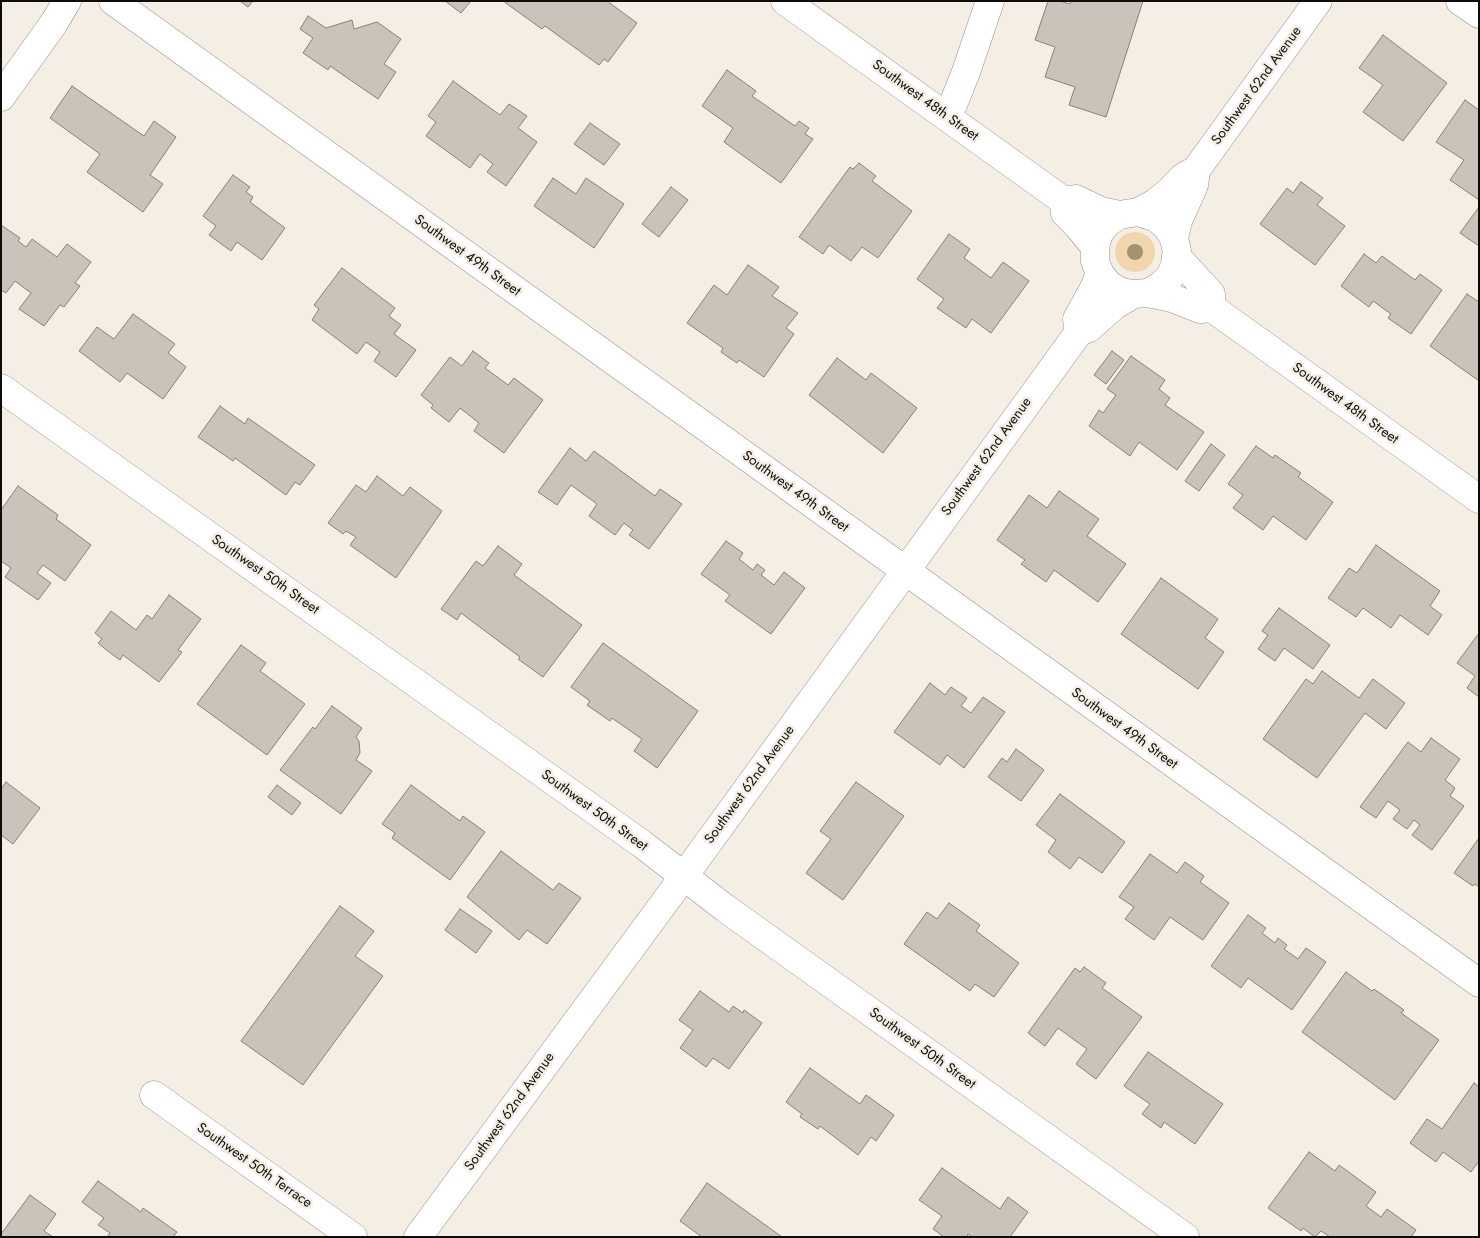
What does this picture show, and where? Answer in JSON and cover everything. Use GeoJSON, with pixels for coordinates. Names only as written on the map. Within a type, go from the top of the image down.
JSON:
{"type":"FeatureCollection","features":[{"type":"Feature","properties":{"kind":"street"},"geometry":{"type":"LineString","coordinates":[[1,96],[54,23],[67,1]]}},
{"type":"Feature","properties":{"kind":"street","name":"Southwest 49th Street"},"geometry":{"type":"LineString","coordinates":[[113,1],[1479,983]]}},
{"type":"Feature","properties":{"kind":"street","name":"Southwest 48th Street"},"geometry":{"type":"LineString","coordinates":[[786,1],[1064,201],[1076,199],[1101,211],[1128,214]]}},
{"type":"Feature","properties":{"kind":"street"},"geometry":{"type":"LineString","coordinates":[[948,118],[990,1]]}},
{"type":"Feature","properties":{"kind":"street","name":"Southwest 62nd Avenue"},"geometry":{"type":"LineString","coordinates":[[1128,214],[1155,204],[1183,177],[1196,170],[1318,1]]}},
{"type":"Feature","properties":{"kind":"street"},"geometry":{"type":"LineString","coordinates":[[1460,1],[1479,14]]}},
{"type":"Feature","properties":{"kind":"street","name":"Southwest 62nd Avenue"},"geometry":{"type":"LineString","coordinates":[[1175,247],[1178,221],[1194,185],[1196,170]]}},
{"type":"Feature","properties":{"kind":"street","name":"Southwest 48th Street"},"geometry":{"type":"LineString","coordinates":[[1064,201],[1065,213],[1095,247]]}},
{"type":"Feature","properties":{"kind":"street"},"geometry":{"type":"LineString","coordinates":[[1175,247],[1175,265],[1170,277],[1160,286],[1141,294],[1120,292],[1109,285],[1100,274],[1095,261],[1095,247],[1099,233],[1107,222],[1128,214],[1157,218],[1167,227],[1175,247],[1211,294],[1212,308]]}},
{"type":"Feature","properties":{"kind":"street","name":"Southwest 62nd Avenue"},"geometry":{"type":"LineString","coordinates":[[1079,332],[1078,319],[1094,290],[1100,274]]}},
{"type":"Feature","properties":{"kind":"street","name":"Southwest 62nd Avenue"},"geometry":{"type":"LineString","coordinates":[[418,1237],[684,876],[1079,332],[1089,328],[1115,304],[1141,294]]}},
{"type":"Feature","properties":{"kind":"street","name":"Southwest 48th Street"},"geometry":{"type":"LineString","coordinates":[[1141,294],[1172,298],[1200,309],[1212,308],[1479,499]]}},
{"type":"Feature","properties":{"kind":"street","name":"Southwest 50th Street"},"geometry":{"type":"LineString","coordinates":[[1,388],[626,833],[724,908],[1185,1237]]}},
{"type":"Feature","properties":{"kind":"street","name":"Southwest 50th Terrace"},"geometry":{"type":"LineString","coordinates":[[154,1095],[354,1237]]}},
{"type":"Feature","properties":{"kind":"shaded area"},"geometry":{"type":"Polygon","coordinates":[[[1139,232],[1146,235],[1152,241],[1155,252],[1154,260],[1146,269],[1139,272],[1131,272],[1124,269],[1116,260],[1115,248],[1118,241],[1127,233],[1139,232]]]}},
{"type":"Feature","properties":{"kind":"building"},"geometry":{"type":"Polygon","coordinates":[[[240,1],[253,1],[248,7],[240,1]]]}},
{"type":"Feature","properties":{"kind":"building"},"geometry":{"type":"Polygon","coordinates":[[[445,1],[471,1],[461,13],[445,1]]]}},
{"type":"Feature","properties":{"kind":"building"},"geometry":{"type":"Polygon","coordinates":[[[503,1],[607,1],[637,23],[608,62],[604,59],[599,65],[545,26],[542,29],[503,1]]]}},
{"type":"Feature","properties":{"kind":"building"},"geometry":{"type":"Polygon","coordinates":[[[1048,1],[1060,1],[1070,4],[1071,1],[1143,1],[1106,117],[1069,105],[1075,87],[1045,77],[1055,47],[1035,40],[1048,1]]]}},
{"type":"Feature","properties":{"kind":"building"},"geometry":{"type":"Polygon","coordinates":[[[308,16],[326,28],[352,20],[354,29],[377,22],[401,39],[384,64],[396,72],[378,99],[330,66],[328,70],[303,53],[313,38],[300,29],[308,16]]]}},
{"type":"Feature","properties":{"kind":"building"},"geometry":{"type":"Polygon","coordinates":[[[1383,35],[1447,83],[1403,141],[1363,112],[1383,85],[1359,68],[1383,35]]]}},
{"type":"Feature","properties":{"kind":"building"},"geometry":{"type":"Polygon","coordinates":[[[727,70],[756,91],[752,96],[795,126],[799,121],[809,128],[805,134],[813,139],[781,183],[724,142],[733,128],[702,106],[727,70]]]}},
{"type":"Feature","properties":{"kind":"building"},"geometry":{"type":"Polygon","coordinates":[[[453,81],[500,115],[509,104],[527,116],[518,128],[537,142],[506,186],[487,172],[493,164],[480,154],[470,168],[426,136],[436,122],[428,116],[453,81]]]}},
{"type":"Feature","properties":{"kind":"building"},"geometry":{"type":"Polygon","coordinates":[[[72,86],[144,136],[154,121],[176,137],[150,175],[163,184],[143,212],[87,172],[100,154],[50,118],[72,86]]]}},
{"type":"Feature","properties":{"kind":"building"},"geometry":{"type":"Polygon","coordinates":[[[1465,100],[1479,110],[1479,200],[1450,180],[1464,160],[1436,142],[1465,100]]]}},
{"type":"Feature","properties":{"kind":"building"},"geometry":{"type":"Polygon","coordinates":[[[590,123],[620,144],[604,165],[574,144],[590,123]]]}},
{"type":"Feature","properties":{"kind":"building"},"geometry":{"type":"Polygon","coordinates":[[[859,163],[876,176],[872,181],[912,211],[878,258],[862,247],[851,261],[829,245],[823,254],[799,237],[850,167],[853,169],[859,163]]]}},
{"type":"Feature","properties":{"kind":"building"},"geometry":{"type":"Polygon","coordinates":[[[233,175],[250,187],[246,192],[253,197],[250,202],[285,228],[262,260],[237,242],[231,251],[209,235],[216,226],[203,216],[233,175]]]}},
{"type":"Feature","properties":{"kind":"building"},"geometry":{"type":"Polygon","coordinates":[[[553,178],[576,194],[586,178],[624,204],[594,248],[534,206],[553,178]]]}},
{"type":"Feature","properties":{"kind":"building"},"geometry":{"type":"Polygon","coordinates":[[[1301,182],[1323,198],[1317,205],[1345,226],[1315,265],[1260,224],[1287,188],[1293,193],[1301,182]]]}},
{"type":"Feature","properties":{"kind":"building"},"geometry":{"type":"Polygon","coordinates":[[[671,187],[688,200],[659,237],[642,224],[671,187]]]}},
{"type":"Feature","properties":{"kind":"building"},"geometry":{"type":"Polygon","coordinates":[[[1479,207],[1479,246],[1460,233],[1479,207]]]}},
{"type":"Feature","properties":{"kind":"building"},"geometry":{"type":"Polygon","coordinates":[[[1,225],[20,238],[18,241],[26,247],[32,239],[57,257],[67,244],[91,262],[75,283],[80,286],[64,307],[60,305],[44,326],[19,309],[31,293],[15,281],[6,293],[1,290],[1,225]]]}},
{"type":"Feature","properties":{"kind":"building"},"geometry":{"type":"Polygon","coordinates":[[[949,234],[970,249],[964,258],[991,278],[1003,262],[1029,281],[991,333],[972,319],[966,328],[937,308],[944,299],[917,279],[949,234]]]}},
{"type":"Feature","properties":{"kind":"building"},"geometry":{"type":"Polygon","coordinates":[[[1364,254],[1376,263],[1382,256],[1415,280],[1420,274],[1442,290],[1411,334],[1388,318],[1391,314],[1373,301],[1369,307],[1341,286],[1364,254]]]}},
{"type":"Feature","properties":{"kind":"building"},"geometry":{"type":"Polygon","coordinates":[[[748,265],[779,287],[772,296],[798,313],[786,328],[794,334],[764,377],[739,360],[737,363],[721,352],[723,348],[687,323],[714,285],[727,295],[748,265]]]}},
{"type":"Feature","properties":{"kind":"building"},"geometry":{"type":"Polygon","coordinates":[[[342,268],[395,308],[389,316],[401,325],[394,334],[416,350],[396,377],[374,361],[380,352],[366,342],[357,354],[312,320],[319,309],[314,305],[342,268]]]}},
{"type":"Feature","properties":{"kind":"building"},"geometry":{"type":"Polygon","coordinates":[[[1467,294],[1479,302],[1479,381],[1430,346],[1467,294]]]}},
{"type":"Feature","properties":{"kind":"building"},"geometry":{"type":"Polygon","coordinates":[[[133,314],[175,344],[168,353],[186,367],[163,399],[127,373],[120,382],[79,351],[97,327],[114,339],[133,314]]]}},
{"type":"Feature","properties":{"kind":"building"},"geometry":{"type":"Polygon","coordinates":[[[473,351],[489,363],[485,368],[508,385],[514,378],[543,400],[504,453],[474,431],[479,423],[460,408],[449,422],[431,408],[433,405],[421,395],[450,357],[462,366],[473,351]]]}},
{"type":"Feature","properties":{"kind":"building"},"geometry":{"type":"Polygon","coordinates":[[[1112,351],[1124,360],[1106,384],[1094,375],[1112,351]]]}},
{"type":"Feature","properties":{"kind":"building"},"geometry":{"type":"Polygon","coordinates":[[[1131,356],[1165,380],[1159,389],[1170,398],[1165,405],[1204,432],[1177,470],[1139,442],[1130,456],[1089,426],[1099,410],[1103,413],[1116,395],[1107,389],[1131,356]]]}},
{"type":"Feature","properties":{"kind":"building"},"geometry":{"type":"Polygon","coordinates":[[[837,358],[866,380],[871,373],[917,408],[883,453],[809,395],[837,358]]]}},
{"type":"Feature","properties":{"kind":"building"},"geometry":{"type":"Polygon","coordinates":[[[220,406],[245,424],[248,418],[315,465],[300,485],[295,482],[286,495],[235,458],[233,461],[198,437],[220,406]]]}},
{"type":"Feature","properties":{"kind":"building"},"geometry":{"type":"Polygon","coordinates":[[[1211,444],[1225,455],[1199,491],[1185,481],[1211,444]]]}},
{"type":"Feature","properties":{"kind":"building"},"geometry":{"type":"Polygon","coordinates":[[[1256,446],[1273,458],[1275,455],[1301,473],[1298,477],[1333,502],[1306,540],[1273,516],[1263,530],[1233,508],[1243,495],[1228,484],[1256,446]]]}},
{"type":"Feature","properties":{"kind":"building"},"geometry":{"type":"Polygon","coordinates":[[[570,448],[586,461],[594,451],[655,496],[660,489],[682,504],[649,549],[629,535],[633,530],[624,523],[615,535],[589,516],[597,504],[571,485],[557,505],[538,492],[570,448]]]}},
{"type":"Feature","properties":{"kind":"building"},"geometry":{"type":"Polygon","coordinates":[[[377,476],[403,496],[410,487],[442,511],[396,578],[350,545],[356,537],[346,531],[343,534],[328,523],[356,485],[366,492],[377,476]]]}},
{"type":"Feature","properties":{"kind":"building"},"geometry":{"type":"Polygon","coordinates":[[[18,486],[58,515],[56,519],[91,545],[65,581],[43,565],[37,573],[51,583],[38,600],[5,577],[11,568],[1,561],[1,510],[18,486]]]}},
{"type":"Feature","properties":{"kind":"building"},"geometry":{"type":"Polygon","coordinates":[[[1059,491],[1099,519],[1087,536],[1126,564],[1098,602],[1054,570],[1046,582],[1021,564],[1025,560],[997,540],[1029,495],[1047,508],[1059,491]]]}},
{"type":"Feature","properties":{"kind":"building"},"geometry":{"type":"Polygon","coordinates":[[[726,541],[743,553],[739,559],[753,570],[757,564],[765,570],[761,575],[774,585],[784,572],[805,588],[771,634],[725,601],[730,595],[701,574],[726,541]]]}},
{"type":"Feature","properties":{"kind":"building"},"geometry":{"type":"Polygon","coordinates":[[[1376,545],[1440,591],[1430,606],[1442,615],[1428,635],[1400,615],[1391,628],[1363,608],[1356,617],[1328,598],[1349,568],[1357,573],[1376,545]]]}},
{"type":"Feature","properties":{"kind":"building"},"geometry":{"type":"Polygon","coordinates":[[[498,546],[522,564],[514,575],[582,625],[543,677],[518,659],[520,657],[461,613],[457,620],[441,609],[476,561],[483,566],[498,546]]]}},
{"type":"Feature","properties":{"kind":"building"},"geometry":{"type":"Polygon","coordinates":[[[1161,578],[1218,619],[1205,638],[1224,652],[1198,689],[1121,634],[1161,578]]]}},
{"type":"Feature","properties":{"kind":"building"},"geometry":{"type":"Polygon","coordinates":[[[169,595],[201,619],[178,650],[182,652],[159,682],[123,655],[120,660],[109,652],[98,643],[102,639],[95,633],[111,611],[136,630],[147,615],[152,619],[169,595]]]}},
{"type":"Feature","properties":{"kind":"building"},"geometry":{"type":"Polygon","coordinates":[[[1279,608],[1330,645],[1313,669],[1284,648],[1275,661],[1258,649],[1268,635],[1262,631],[1279,608]]]}},
{"type":"Feature","properties":{"kind":"building"},"geometry":{"type":"Polygon","coordinates":[[[1479,633],[1479,697],[1467,688],[1475,676],[1457,663],[1479,633]]]}},
{"type":"Feature","properties":{"kind":"building"},"geometry":{"type":"Polygon","coordinates":[[[603,643],[698,711],[657,768],[634,751],[642,739],[612,718],[610,721],[587,705],[590,701],[571,687],[603,643]]]}},
{"type":"Feature","properties":{"kind":"building"},"geometry":{"type":"Polygon","coordinates":[[[241,645],[266,663],[260,671],[305,704],[267,755],[197,704],[241,645]]]}},
{"type":"Feature","properties":{"kind":"building"},"geometry":{"type":"Polygon","coordinates":[[[1322,671],[1359,698],[1373,679],[1405,703],[1386,729],[1365,713],[1317,778],[1263,739],[1306,679],[1313,684],[1322,671]]]}},
{"type":"Feature","properties":{"kind":"building"},"geometry":{"type":"Polygon","coordinates":[[[930,683],[945,695],[951,687],[967,698],[961,706],[971,713],[983,697],[1005,712],[964,768],[947,755],[940,765],[894,732],[930,683]]]}},
{"type":"Feature","properties":{"kind":"building"},"geometry":{"type":"Polygon","coordinates":[[[332,706],[362,728],[356,737],[359,741],[360,753],[356,760],[372,771],[341,814],[280,770],[313,727],[315,729],[332,706]]]}},
{"type":"Feature","properties":{"kind":"building"},"geometry":{"type":"Polygon","coordinates":[[[1431,738],[1460,759],[1445,780],[1455,788],[1450,796],[1464,806],[1432,850],[1412,835],[1420,825],[1414,820],[1407,829],[1393,819],[1400,810],[1388,801],[1376,818],[1360,807],[1408,742],[1421,752],[1431,738]]]}},
{"type":"Feature","properties":{"kind":"building"},"geometry":{"type":"Polygon","coordinates":[[[1016,749],[1044,770],[1021,801],[988,777],[1002,758],[1007,762],[1016,749]]]}},
{"type":"Feature","properties":{"kind":"building"},"geometry":{"type":"Polygon","coordinates":[[[6,782],[40,808],[13,844],[1,835],[1,789],[6,782]]]}},
{"type":"Feature","properties":{"kind":"building"},"geometry":{"type":"Polygon","coordinates":[[[856,782],[904,816],[843,900],[806,873],[831,839],[820,831],[856,782]]]}},
{"type":"Feature","properties":{"kind":"building"},"geometry":{"type":"Polygon","coordinates":[[[277,785],[301,803],[292,815],[268,797],[277,785]]]}},
{"type":"Feature","properties":{"kind":"building"},"geometry":{"type":"Polygon","coordinates":[[[411,785],[460,821],[463,816],[485,832],[450,880],[392,838],[395,833],[382,824],[411,785]]]}},
{"type":"Feature","properties":{"kind":"building"},"geometry":{"type":"Polygon","coordinates":[[[1060,794],[1125,842],[1102,873],[1079,857],[1070,869],[1048,852],[1056,840],[1036,825],[1060,794]]]}},
{"type":"Feature","properties":{"kind":"building"},"geometry":{"type":"Polygon","coordinates":[[[1479,838],[1479,887],[1475,884],[1473,886],[1454,873],[1479,838]]]}},
{"type":"Feature","properties":{"kind":"building"},"geometry":{"type":"Polygon","coordinates":[[[501,851],[553,890],[559,883],[581,898],[547,944],[527,930],[519,940],[467,897],[501,851]]]}},
{"type":"Feature","properties":{"kind":"building"},"geometry":{"type":"Polygon","coordinates":[[[1150,854],[1177,873],[1185,862],[1204,876],[1200,882],[1229,903],[1203,940],[1170,917],[1154,940],[1125,919],[1134,907],[1119,897],[1150,854]]]}},
{"type":"Feature","properties":{"kind":"building"},"geometry":{"type":"Polygon","coordinates":[[[949,903],[980,925],[976,931],[1019,963],[994,997],[975,984],[970,991],[904,944],[927,912],[937,919],[949,903]]]}},
{"type":"Feature","properties":{"kind":"building"},"geometry":{"type":"Polygon","coordinates":[[[340,906],[374,931],[355,956],[383,976],[303,1085],[241,1041],[340,906]]]}},
{"type":"Feature","properties":{"kind":"building"},"geometry":{"type":"Polygon","coordinates":[[[460,909],[492,931],[476,953],[445,930],[460,909]]]}},
{"type":"Feature","properties":{"kind":"building"},"geometry":{"type":"Polygon","coordinates":[[[1248,915],[1266,928],[1262,933],[1275,943],[1278,938],[1287,945],[1284,949],[1298,959],[1306,948],[1326,962],[1292,1010],[1248,978],[1241,988],[1211,966],[1248,915]]]}},
{"type":"Feature","properties":{"kind":"building"},"geometry":{"type":"Polygon","coordinates":[[[1084,967],[1106,983],[1102,988],[1142,1017],[1096,1079],[1076,1064],[1087,1049],[1058,1028],[1045,1046],[1028,1033],[1075,968],[1080,972],[1084,967]]]}},
{"type":"Feature","properties":{"kind":"building"},"geometry":{"type":"Polygon","coordinates":[[[1346,972],[1372,991],[1374,989],[1404,1010],[1401,1013],[1439,1040],[1395,1100],[1302,1032],[1346,972]]]}},
{"type":"Feature","properties":{"kind":"building"},"geometry":{"type":"Polygon","coordinates":[[[700,991],[729,1012],[733,1006],[743,1013],[744,1010],[762,1023],[729,1069],[713,1058],[706,1067],[680,1048],[693,1030],[679,1020],[700,991]]]}},
{"type":"Feature","properties":{"kind":"building"},"geometry":{"type":"Polygon","coordinates":[[[1148,1052],[1223,1104],[1195,1144],[1164,1122],[1161,1128],[1142,1114],[1150,1104],[1124,1086],[1148,1052]]]}},
{"type":"Feature","properties":{"kind":"building"},"geometry":{"type":"Polygon","coordinates":[[[810,1068],[860,1104],[866,1095],[894,1115],[876,1141],[871,1137],[858,1155],[820,1126],[818,1129],[800,1117],[802,1114],[786,1102],[810,1068]]]}},
{"type":"Feature","properties":{"kind":"building"},"geometry":{"type":"Polygon","coordinates":[[[1474,1083],[1478,1086],[1479,1084],[1479,1161],[1471,1172],[1443,1152],[1436,1162],[1410,1143],[1427,1119],[1442,1129],[1474,1083]]]}},
{"type":"Feature","properties":{"kind":"building"},"geometry":{"type":"Polygon","coordinates":[[[1309,1152],[1335,1171],[1339,1165],[1376,1192],[1366,1206],[1381,1217],[1387,1209],[1416,1230],[1411,1237],[1330,1237],[1321,1231],[1315,1237],[1303,1228],[1301,1231],[1268,1208],[1309,1152]]]}},
{"type":"Feature","properties":{"kind":"building"},"geometry":{"type":"Polygon","coordinates":[[[942,1168],[1000,1209],[1008,1197],[1028,1212],[1010,1237],[972,1237],[968,1234],[967,1237],[944,1237],[933,1229],[942,1216],[919,1200],[942,1168]]]}},
{"type":"Feature","properties":{"kind":"building"},"geometry":{"type":"Polygon","coordinates":[[[98,1181],[141,1212],[143,1208],[177,1232],[173,1237],[107,1237],[110,1233],[98,1225],[104,1218],[82,1202],[98,1181]]]}},
{"type":"Feature","properties":{"kind":"building"},"geometry":{"type":"Polygon","coordinates":[[[707,1183],[782,1237],[702,1237],[680,1221],[707,1183]]]}},
{"type":"Feature","properties":{"kind":"building"},"geometry":{"type":"Polygon","coordinates":[[[30,1195],[56,1214],[44,1231],[53,1237],[1,1237],[1,1234],[30,1195]]]}}]}
